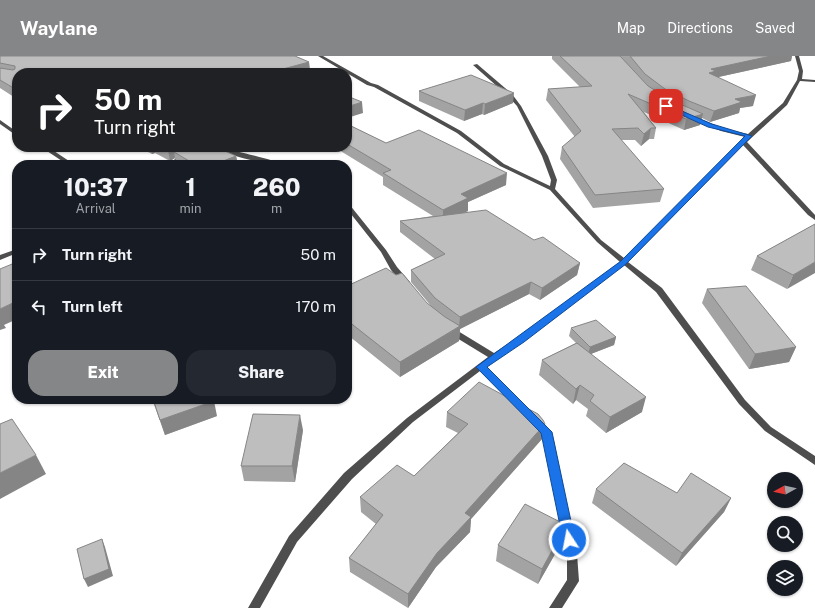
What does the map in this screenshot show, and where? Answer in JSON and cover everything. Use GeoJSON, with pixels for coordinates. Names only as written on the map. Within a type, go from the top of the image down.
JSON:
{"type":"FeatureCollection","features":[{"type":"Feature","properties":{"kind":"street"},"geometry":{"type":"LineString","coordinates":[[320,56],[341,68]]}},
{"type":"Feature","properties":{"kind":"street"},"geometry":{"type":"LineString","coordinates":[[254,608],[293,539],[348,476],[410,420],[624,262],[746,139],[785,104],[799,80],[801,71],[797,56]]}},
{"type":"Feature","properties":{"kind":"street"},"geometry":{"type":"LineString","coordinates":[[475,65],[510,95],[519,106],[545,156],[554,180],[552,189]]}},
{"type":"Feature","properties":{"kind":"street"},"geometry":{"type":"LineString","coordinates":[[352,74],[459,132],[502,165],[552,189],[600,241],[659,290],[742,402],[768,429],[815,461]]}},
{"type":"Feature","properties":{"kind":"street"},"geometry":{"type":"LineString","coordinates":[[799,80],[815,81]]}},
{"type":"Feature","properties":{"kind":"street"},"geometry":{"type":"LineString","coordinates":[[685,114],[746,139],[815,218]]}},
{"type":"Feature","properties":{"kind":"street"},"geometry":{"type":"LineString","coordinates":[[0,122],[12,130]]}},
{"type":"Feature","properties":{"kind":"street"},"geometry":{"type":"LineString","coordinates":[[52,152],[64,160]]}},
{"type":"Feature","properties":{"kind":"street"},"geometry":{"type":"LineString","coordinates":[[177,160],[188,152]]}},
{"type":"Feature","properties":{"kind":"street"},"geometry":{"type":"LineString","coordinates":[[229,152],[261,160]]}},
{"type":"Feature","properties":{"kind":"street"},"geometry":{"type":"LineString","coordinates":[[352,211],[384,251],[394,268],[413,291]]}},
{"type":"Feature","properties":{"kind":"street"},"geometry":{"type":"LineString","coordinates":[[0,258],[12,253]]}},
{"type":"Feature","properties":{"kind":"street"},"geometry":{"type":"LineString","coordinates":[[443,324],[494,357]]}},
{"type":"Feature","properties":{"kind":"street"},"geometry":{"type":"LineString","coordinates":[[481,367],[546,432],[549,441],[572,554],[573,581],[555,608]]}},
{"type":"Feature","properties":{"kind":"building"},"geometry":{"type":"Polygon","coordinates":[[[0,56],[295,56],[309,62],[287,68],[15,68],[15,66],[0,63],[0,56]]]}},
{"type":"Feature","properties":{"kind":"building"},"geometry":{"type":"Polygon","coordinates":[[[560,56],[620,56],[648,86],[671,100],[703,114],[686,119],[628,94],[656,128],[651,128],[644,134],[638,128],[612,129],[664,189],[595,195],[562,147],[581,131],[548,89],[592,86],[560,56]]]}},
{"type":"Feature","properties":{"kind":"building"},"geometry":{"type":"Polygon","coordinates":[[[630,56],[771,56],[711,69],[716,71],[709,73],[756,95],[735,99],[742,102],[714,111],[665,89],[645,74],[630,56]]]}},
{"type":"Feature","properties":{"kind":"building"},"geometry":{"type":"Polygon","coordinates":[[[0,68],[12,70],[12,87],[0,80],[0,68]]]}},
{"type":"Feature","properties":{"kind":"building"},"geometry":{"type":"Polygon","coordinates":[[[471,75],[514,93],[465,110],[419,91],[471,75]]]}},
{"type":"Feature","properties":{"kind":"building"},"geometry":{"type":"Polygon","coordinates":[[[352,98],[362,102],[352,105],[352,98]]]}},
{"type":"Feature","properties":{"kind":"building"},"geometry":{"type":"Polygon","coordinates":[[[352,126],[386,143],[419,130],[507,173],[461,194],[468,198],[443,210],[383,173],[391,170],[352,147],[352,126]]]}},
{"type":"Feature","properties":{"kind":"building"},"geometry":{"type":"Polygon","coordinates":[[[174,152],[227,152],[236,156],[226,160],[188,160],[174,152]]]}},
{"type":"Feature","properties":{"kind":"building"},"geometry":{"type":"Polygon","coordinates":[[[486,210],[534,240],[543,237],[580,263],[542,288],[531,282],[460,317],[435,298],[411,270],[445,254],[400,221],[486,210]]]}},
{"type":"Feature","properties":{"kind":"building"},"geometry":{"type":"Polygon","coordinates":[[[815,224],[815,262],[793,275],[757,256],[815,224]]]}},
{"type":"Feature","properties":{"kind":"building"},"geometry":{"type":"Polygon","coordinates":[[[12,264],[12,303],[0,309],[0,269],[12,264]]]}},
{"type":"Feature","properties":{"kind":"building"},"geometry":{"type":"Polygon","coordinates":[[[386,268],[396,275],[402,273],[427,303],[460,326],[400,362],[352,324],[352,284],[386,268]]]}},
{"type":"Feature","properties":{"kind":"building"},"geometry":{"type":"Polygon","coordinates":[[[746,286],[796,347],[755,354],[707,289],[746,286]]]}},
{"type":"Feature","properties":{"kind":"building"},"geometry":{"type":"Polygon","coordinates":[[[596,320],[616,337],[590,347],[571,328],[596,320]]]}},
{"type":"Feature","properties":{"kind":"building"},"geometry":{"type":"Polygon","coordinates":[[[577,343],[646,397],[610,417],[590,401],[594,395],[580,385],[576,389],[542,360],[577,343]]]}},
{"type":"Feature","properties":{"kind":"building"},"geometry":{"type":"Polygon","coordinates":[[[479,382],[538,414],[545,424],[465,513],[471,517],[437,553],[408,594],[349,558],[383,515],[360,497],[397,465],[414,476],[468,424],[447,412],[479,382]]]}},
{"type":"Feature","properties":{"kind":"building"},"geometry":{"type":"Polygon","coordinates":[[[155,404],[205,404],[160,420],[155,404]]]}},
{"type":"Feature","properties":{"kind":"building"},"geometry":{"type":"Polygon","coordinates":[[[253,414],[300,415],[292,466],[241,466],[253,414]]]}},
{"type":"Feature","properties":{"kind":"building"},"geometry":{"type":"Polygon","coordinates":[[[12,419],[36,455],[0,473],[0,424],[12,419]]]}},
{"type":"Feature","properties":{"kind":"building"},"geometry":{"type":"Polygon","coordinates":[[[624,463],[677,493],[691,473],[731,498],[682,553],[596,489],[624,463]]]}},
{"type":"Feature","properties":{"kind":"building"},"geometry":{"type":"Polygon","coordinates":[[[525,504],[566,525],[542,569],[498,545],[525,504]]]}},
{"type":"Feature","properties":{"kind":"building"},"geometry":{"type":"Polygon","coordinates":[[[102,539],[109,569],[84,579],[77,549],[102,539]]]}},
{"type":"Feature","properties":{"kind":"route"},"geometry":{"type":"LineString","coordinates":[[569,540],[546,432],[481,367],[520,340],[624,262],[749,136],[723,130],[666,106]]}}]}
